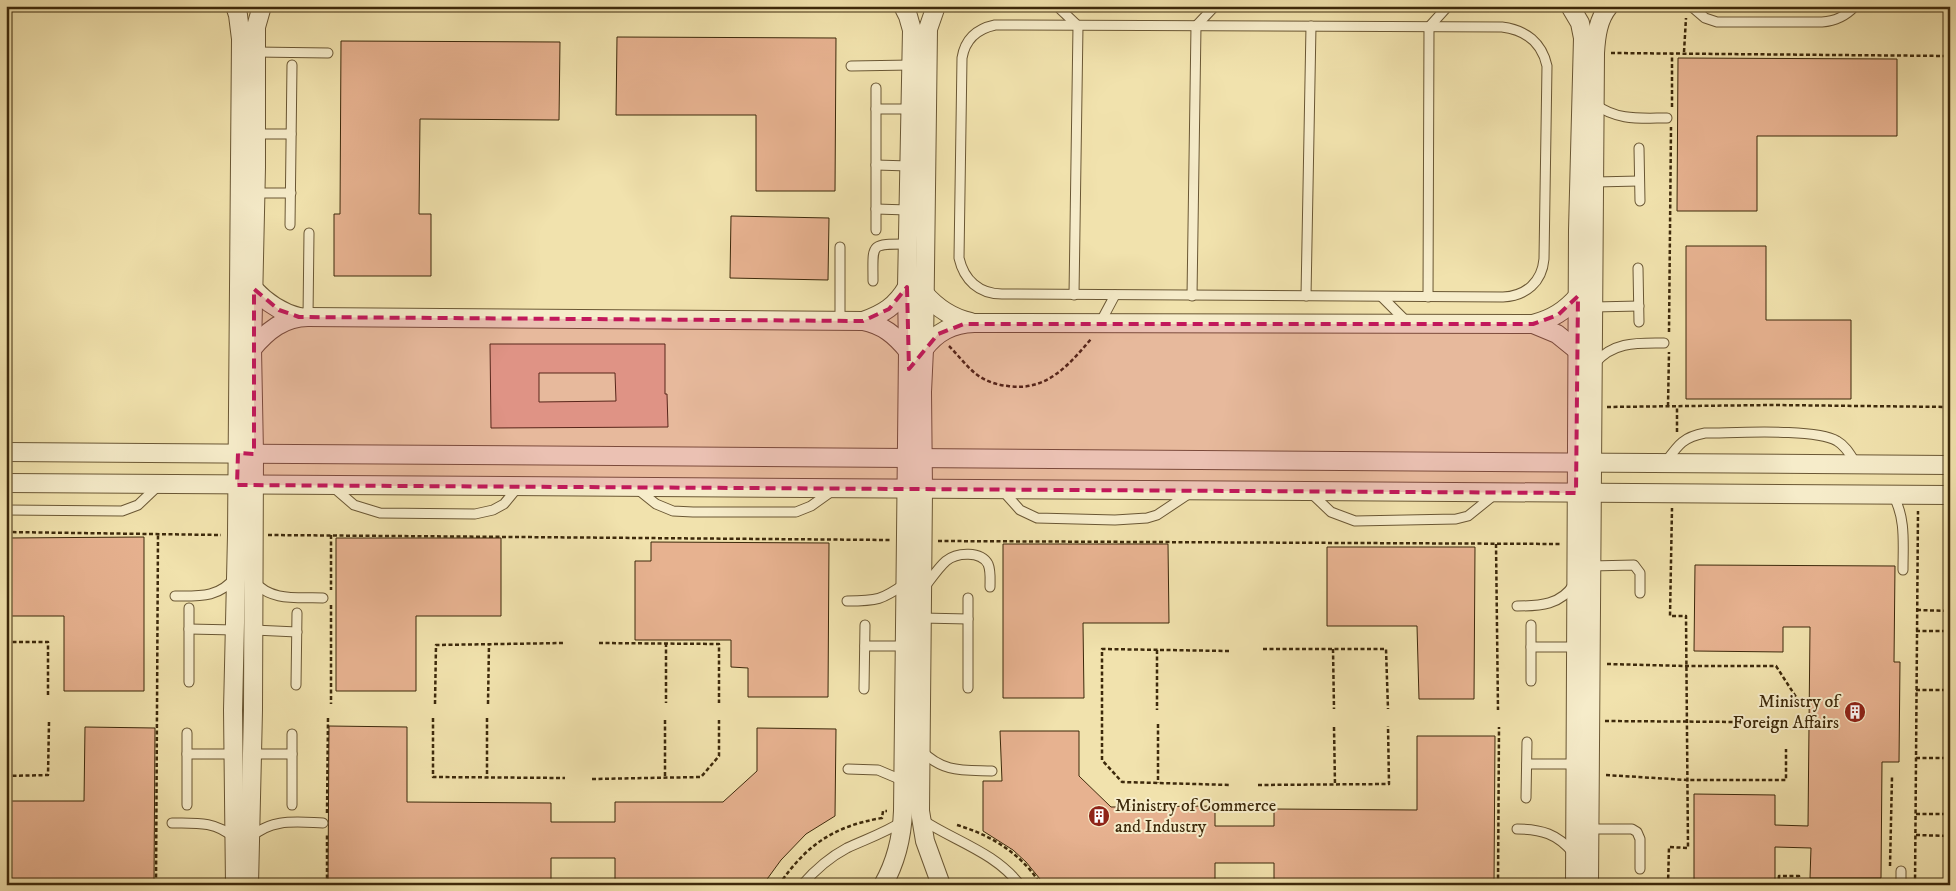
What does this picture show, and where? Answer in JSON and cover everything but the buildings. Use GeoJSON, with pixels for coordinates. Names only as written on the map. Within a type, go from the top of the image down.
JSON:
{"type":"FeatureCollection","features":[{"type":"Feature","properties":{"kind":"street"},"geometry":{"type":"LineString","coordinates":[[235,6],[238,14],[241,39],[246,485],[244,577],[235,630],[234,754],[242,838],[249,885]]}},
{"type":"Feature","properties":{"kind":"street"},"geometry":{"type":"LineString","coordinates":[[246,453],[254,289],[256,27],[262,6]]}},
{"type":"Feature","properties":{"kind":"street"},"geometry":{"type":"LineString","coordinates":[[883,885],[894,863],[900,842],[903,816],[906,646],[914,586],[915,458],[922,392],[907,287],[912,30],[903,6]]}},
{"type":"Feature","properties":{"kind":"street"},"geometry":{"type":"LineString","coordinates":[[916,350],[924,293],[928,29],[936,6]]}},
{"type":"Feature","properties":{"kind":"street"},"geometry":{"type":"LineString","coordinates":[[1570,6],[1580,23],[1582,38],[1578,230],[1578,351],[1584,493],[1591,566],[1592,663],[1589,885]]}},
{"type":"Feature","properties":{"kind":"street"},"geometry":{"type":"LineString","coordinates":[[1584,463],[1593,407],[1595,53],[1596,37],[1600,22],[1609,6]]}},
{"type":"Feature","properties":{"kind":"street"},"geometry":{"type":"LineString","coordinates":[[863,321],[889,309],[900,299],[907,287]]}},
{"type":"Feature","properties":{"kind":"street"},"geometry":{"type":"LineString","coordinates":[[254,289],[265,301],[278,310],[303,317]]}},
{"type":"Feature","properties":{"kind":"street"},"geometry":{"type":"LineString","coordinates":[[924,293],[946,313],[974,323]]}},
{"type":"Feature","properties":{"kind":"street"},"geometry":{"type":"LineString","coordinates":[[916,350],[938,334],[955,326],[974,323],[1533,324],[1546,321],[1558,315],[1578,296]]}},
{"type":"Feature","properties":{"kind":"street"},"geometry":{"type":"LineString","coordinates":[[252,349],[269,331],[288,320],[303,317],[863,321],[876,324],[888,330],[916,350]]}},
{"type":"Feature","properties":{"kind":"street"},"geometry":{"type":"LineString","coordinates":[[1533,324],[1557,334],[1578,351]]}},
{"type":"Feature","properties":{"kind":"street"},"geometry":{"type":"LineString","coordinates":[[6,452],[1950,465]]}},
{"type":"Feature","properties":{"kind":"street"},"geometry":{"type":"LineString","coordinates":[[6,483],[1950,496]]}},
{"type":"Feature","properties":{"kind":"street"},"geometry":{"type":"LineString","coordinates":[[1575,885],[1576,544],[1584,493]]}},
{"type":"Feature","properties":{"kind":"street"},"geometry":{"type":"LineString","coordinates":[[236,885],[252,754],[252,630],[244,577]]}},
{"type":"Feature","properties":{"kind":"street"},"geometry":{"type":"LineString","coordinates":[[914,586],[922,618],[921,819],[931,862],[941,885]]}},
{"type":"Feature","properties":{"kind":"lane"},"geometry":{"type":"LineString","coordinates":[[1057,6],[1078,26],[1074,295]]}},
{"type":"Feature","properties":{"kind":"lane"},"geometry":{"type":"LineString","coordinates":[[1192,296],[1196,26],[1215,6]]}},
{"type":"Feature","properties":{"kind":"lane"},"geometry":{"type":"LineString","coordinates":[[1428,297],[1429,27],[1448,6]]}},
{"type":"Feature","properties":{"kind":"lane"},"geometry":{"type":"LineString","coordinates":[[1691,6],[1705,18],[1717,22],[1812,22],[1837,20],[1850,12],[1854,6]]}},
{"type":"Feature","properties":{"kind":"lane"},"geometry":{"type":"LineString","coordinates":[[1196,26],[1502,27],[1520,31],[1534,41],[1540,48],[1547,66],[1544,259],[1540,274],[1531,287],[1511,297],[993,294],[977,288],[964,275],[959,258],[962,58],[970,38],[988,27],[1196,26]]}},
{"type":"Feature","properties":{"kind":"lane"},"geometry":{"type":"LineString","coordinates":[[1306,296],[1311,26]]}},
{"type":"Feature","properties":{"kind":"lane"},"geometry":{"type":"LineString","coordinates":[[256,52],[328,53]]}},
{"type":"Feature","properties":{"kind":"lane"},"geometry":{"type":"LineString","coordinates":[[290,225],[292,66]]}},
{"type":"Feature","properties":{"kind":"lane"},"geometry":{"type":"LineString","coordinates":[[851,66],[911,66]]}},
{"type":"Feature","properties":{"kind":"lane"},"geometry":{"type":"LineString","coordinates":[[876,88],[876,230]]}},
{"type":"Feature","properties":{"kind":"lane"},"geometry":{"type":"LineString","coordinates":[[1595,104],[1608,113],[1623,117],[1670,116]]}},
{"type":"Feature","properties":{"kind":"lane"},"geometry":{"type":"LineString","coordinates":[[876,109],[910,108]]}},
{"type":"Feature","properties":{"kind":"lane"},"geometry":{"type":"LineString","coordinates":[[256,134],[291,134]]}},
{"type":"Feature","properties":{"kind":"lane"},"geometry":{"type":"LineString","coordinates":[[1639,148],[1640,201]]}},
{"type":"Feature","properties":{"kind":"lane"},"geometry":{"type":"LineString","coordinates":[[876,165],[909,166]]}},
{"type":"Feature","properties":{"kind":"lane"},"geometry":{"type":"LineString","coordinates":[[1595,182],[1639,182]]}},
{"type":"Feature","properties":{"kind":"lane"},"geometry":{"type":"LineString","coordinates":[[256,193],[291,193]]}},
{"type":"Feature","properties":{"kind":"lane"},"geometry":{"type":"LineString","coordinates":[[876,209],[908,210]]}},
{"type":"Feature","properties":{"kind":"lane"},"geometry":{"type":"LineString","coordinates":[[303,317],[309,233]]}},
{"type":"Feature","properties":{"kind":"lane"},"geometry":{"type":"LineString","coordinates":[[873,281],[873,254],[876,247],[882,244],[908,244]]}},
{"type":"Feature","properties":{"kind":"lane"},"geometry":{"type":"LineString","coordinates":[[840,247],[840,320]]}},
{"type":"Feature","properties":{"kind":"lane"},"geometry":{"type":"LineString","coordinates":[[1638,268],[1639,322]]}},
{"type":"Feature","properties":{"kind":"lane"},"geometry":{"type":"LineString","coordinates":[[1102,323],[1115,295]]}},
{"type":"Feature","properties":{"kind":"lane"},"geometry":{"type":"LineString","coordinates":[[1382,297],[1409,324]]}},
{"type":"Feature","properties":{"kind":"lane"},"geometry":{"type":"LineString","coordinates":[[1594,306],[1639,306]]}},
{"type":"Feature","properties":{"kind":"lane"},"geometry":{"type":"LineString","coordinates":[[1593,365],[1604,354],[1619,345],[1630,343],[1667,343]]}},
{"type":"Feature","properties":{"kind":"lane"},"geometry":{"type":"LineString","coordinates":[[1665,463],[1682,441],[1693,435],[1705,433],[1818,434],[1839,441],[1847,449],[1857,465]]}},
{"type":"Feature","properties":{"kind":"lane"},"geometry":{"type":"LineString","coordinates":[[6,510],[122,511],[138,505],[159,485]]}},
{"type":"Feature","properties":{"kind":"lane"},"geometry":{"type":"LineString","coordinates":[[332,486],[354,505],[380,513],[475,514],[493,510],[504,504],[518,487]]}},
{"type":"Feature","properties":{"kind":"lane"},"geometry":{"type":"LineString","coordinates":[[635,488],[656,504],[673,510],[693,512],[796,512],[811,506],[833,490]]}},
{"type":"Feature","properties":{"kind":"lane"},"geometry":{"type":"LineString","coordinates":[[1003,490],[1020,510],[1037,518],[1115,520],[1147,518],[1157,515],[1192,491]]}},
{"type":"Feature","properties":{"kind":"lane"},"geometry":{"type":"LineString","coordinates":[[1310,492],[1330,512],[1355,521],[1456,520],[1468,516],[1496,492]]}},
{"type":"Feature","properties":{"kind":"lane"},"geometry":{"type":"LineString","coordinates":[[1893,495],[1903,521],[1903,570]]}},
{"type":"Feature","properties":{"kind":"lane"},"geometry":{"type":"LineString","coordinates":[[847,600],[878,600],[914,586],[944,562],[955,556],[966,555],[981,557],[987,563],[990,572],[990,588]]}},
{"type":"Feature","properties":{"kind":"lane"},"geometry":{"type":"LineString","coordinates":[[1591,566],[1634,565],[1640,573],[1640,593]]}},
{"type":"Feature","properties":{"kind":"lane"},"geometry":{"type":"LineString","coordinates":[[175,596],[204,596],[217,592],[244,577],[273,595],[281,597],[327,596]]}},
{"type":"Feature","properties":{"kind":"lane"},"geometry":{"type":"LineString","coordinates":[[1517,606],[1539,606],[1553,602],[1566,594],[1576,582]]}},
{"type":"Feature","properties":{"kind":"lane"},"geometry":{"type":"LineString","coordinates":[[968,598],[968,688]]}},
{"type":"Feature","properties":{"kind":"lane"},"geometry":{"type":"LineString","coordinates":[[189,682],[190,608]]}},
{"type":"Feature","properties":{"kind":"lane"},"geometry":{"type":"LineString","coordinates":[[296,685],[297,613]]}},
{"type":"Feature","properties":{"kind":"lane"},"geometry":{"type":"LineString","coordinates":[[922,618],[968,619]]}},
{"type":"Feature","properties":{"kind":"lane"},"geometry":{"type":"LineString","coordinates":[[864,689],[865,624]]}},
{"type":"Feature","properties":{"kind":"lane"},"geometry":{"type":"LineString","coordinates":[[1531,625],[1531,681]]}},
{"type":"Feature","properties":{"kind":"lane"},"geometry":{"type":"LineString","coordinates":[[189,630],[235,630]]}},
{"type":"Feature","properties":{"kind":"lane"},"geometry":{"type":"LineString","coordinates":[[252,630],[297,632]]}},
{"type":"Feature","properties":{"kind":"lane"},"geometry":{"type":"LineString","coordinates":[[865,646],[906,646]]}},
{"type":"Feature","properties":{"kind":"lane"},"geometry":{"type":"LineString","coordinates":[[1531,647],[1576,647]]}},
{"type":"Feature","properties":{"kind":"lane"},"geometry":{"type":"LineString","coordinates":[[187,733],[187,805]]}},
{"type":"Feature","properties":{"kind":"lane"},"geometry":{"type":"LineString","coordinates":[[292,734],[292,805]]}},
{"type":"Feature","properties":{"kind":"lane"},"geometry":{"type":"LineString","coordinates":[[1526,798],[1527,742]]}},
{"type":"Feature","properties":{"kind":"lane"},"geometry":{"type":"LineString","coordinates":[[921,750],[934,762],[952,770],[992,771]]}},
{"type":"Feature","properties":{"kind":"lane"},"geometry":{"type":"LineString","coordinates":[[187,754],[234,754]]}},
{"type":"Feature","properties":{"kind":"lane"},"geometry":{"type":"LineString","coordinates":[[252,754],[292,754]]}},
{"type":"Feature","properties":{"kind":"lane"},"geometry":{"type":"LineString","coordinates":[[1527,764],[1575,764]]}},
{"type":"Feature","properties":{"kind":"lane"},"geometry":{"type":"LineString","coordinates":[[848,769],[878,770],[904,780]]}},
{"type":"Feature","properties":{"kind":"lane"},"geometry":{"type":"LineString","coordinates":[[802,885],[827,860],[846,849],[880,835],[903,816]]}},
{"type":"Feature","properties":{"kind":"lane"},"geometry":{"type":"LineString","coordinates":[[921,819],[949,836],[990,856],[1013,876],[1020,885]]}},
{"type":"Feature","properties":{"kind":"lane"},"geometry":{"type":"LineString","coordinates":[[172,823],[213,825],[242,838],[280,822],[326,821]]}},
{"type":"Feature","properties":{"kind":"lane"},"geometry":{"type":"LineString","coordinates":[[1517,828],[1535,829],[1548,833],[1563,842],[1575,855]]}},
{"type":"Feature","properties":{"kind":"lane"},"geometry":{"type":"LineString","coordinates":[[1590,829],[1632,829],[1637,832],[1640,839],[1640,869]]}},
{"type":"Feature","properties":{"kind":"lane"},"geometry":{"type":"LineString","coordinates":[[1901,871],[1901,885]]}},
{"type":"Feature","properties":{"kind":"path"},"geometry":{"type":"LineString","coordinates":[[1684,53],[1686,16]]}},
{"type":"Feature","properties":{"kind":"path"},"geometry":{"type":"LineString","coordinates":[[1595,53],[1950,56]]}},
{"type":"Feature","properties":{"kind":"path"},"geometry":{"type":"LineString","coordinates":[[1668,406],[1667,343],[1672,53]]}},
{"type":"Feature","properties":{"kind":"path"},"geometry":{"type":"LineString","coordinates":[[938,334],[976,374],[1000,385],[1024,387],[1046,381],[1064,370],[1102,323]]}},
{"type":"Feature","properties":{"kind":"path"},"geometry":{"type":"LineString","coordinates":[[1593,407],[1773,405],[1950,407]]}},
{"type":"Feature","properties":{"kind":"path"},"geometry":{"type":"LineString","coordinates":[[1677,406],[1677,447]]}},
{"type":"Feature","properties":{"kind":"path"},"geometry":{"type":"LineString","coordinates":[[1668,885],[1669,847],[1688,848],[1686,616],[1670,616],[1672,494]]}},
{"type":"Feature","properties":{"kind":"path"},"geometry":{"type":"LineString","coordinates":[[1915,885],[1916,631],[1919,495]]}},
{"type":"Feature","properties":{"kind":"path"},"geometry":{"type":"LineString","coordinates":[[6,532],[1576,544]]}},
{"type":"Feature","properties":{"kind":"path"},"geometry":{"type":"LineString","coordinates":[[156,884],[158,534]]}},
{"type":"Feature","properties":{"kind":"path"},"geometry":{"type":"LineString","coordinates":[[327,596],[331,535]]}},
{"type":"Feature","properties":{"kind":"path"},"geometry":{"type":"LineString","coordinates":[[1496,544],[1498,710]]}},
{"type":"Feature","properties":{"kind":"path"},"geometry":{"type":"LineString","coordinates":[[331,605],[331,704]]}},
{"type":"Feature","properties":{"kind":"path"},"geometry":{"type":"LineString","coordinates":[[1917,610],[1950,610]]}},
{"type":"Feature","properties":{"kind":"path"},"geometry":{"type":"LineString","coordinates":[[1916,631],[1950,631]]}},
{"type":"Feature","properties":{"kind":"path"},"geometry":{"type":"LineString","coordinates":[[6,642],[48,642],[48,695]]}},
{"type":"Feature","properties":{"kind":"path"},"geometry":{"type":"LineString","coordinates":[[434,704],[436,644],[564,643]]}},
{"type":"Feature","properties":{"kind":"path"},"geometry":{"type":"LineString","coordinates":[[598,643],[719,644],[720,703]]}},
{"type":"Feature","properties":{"kind":"path"},"geometry":{"type":"LineString","coordinates":[[666,643],[666,703]]}},
{"type":"Feature","properties":{"kind":"path"},"geometry":{"type":"LineString","coordinates":[[488,704],[489,644]]}},
{"type":"Feature","properties":{"kind":"path"},"geometry":{"type":"LineString","coordinates":[[1263,649],[1386,648],[1388,709]]}},
{"type":"Feature","properties":{"kind":"path"},"geometry":{"type":"LineString","coordinates":[[1229,651],[1102,649],[1102,760],[1122,782],[1231,786]]}},
{"type":"Feature","properties":{"kind":"path"},"geometry":{"type":"LineString","coordinates":[[1333,649],[1334,709]]}},
{"type":"Feature","properties":{"kind":"path"},"geometry":{"type":"LineString","coordinates":[[1157,650],[1157,710]]}},
{"type":"Feature","properties":{"kind":"path"},"geometry":{"type":"LineString","coordinates":[[1592,663],[1776,666],[1796,697]]}},
{"type":"Feature","properties":{"kind":"path"},"geometry":{"type":"LineString","coordinates":[[1916,690],[1950,690]]}},
{"type":"Feature","properties":{"kind":"path"},"geometry":{"type":"LineString","coordinates":[[326,885],[328,717]]}},
{"type":"Feature","properties":{"kind":"path"},"geometry":{"type":"LineString","coordinates":[[433,718],[433,777],[565,778]]}},
{"type":"Feature","properties":{"kind":"path"},"geometry":{"type":"LineString","coordinates":[[487,718],[488,778]]}},
{"type":"Feature","properties":{"kind":"path"},"geometry":{"type":"LineString","coordinates":[[665,720],[665,778]]}},
{"type":"Feature","properties":{"kind":"path"},"geometry":{"type":"LineString","coordinates":[[592,779],[701,777],[720,756],[720,720]]}},
{"type":"Feature","properties":{"kind":"path"},"geometry":{"type":"LineString","coordinates":[[1591,721],[1741,722]]}},
{"type":"Feature","properties":{"kind":"path"},"geometry":{"type":"LineString","coordinates":[[6,776],[48,775],[48,722]]}},
{"type":"Feature","properties":{"kind":"path"},"geometry":{"type":"LineString","coordinates":[[1158,724],[1158,783]]}},
{"type":"Feature","properties":{"kind":"path"},"geometry":{"type":"LineString","coordinates":[[1258,785],[1389,784],[1388,726]]}},
{"type":"Feature","properties":{"kind":"path"},"geometry":{"type":"LineString","coordinates":[[1334,727],[1335,784]]}},
{"type":"Feature","properties":{"kind":"path"},"geometry":{"type":"LineString","coordinates":[[1498,885],[1499,727]]}},
{"type":"Feature","properties":{"kind":"path"},"geometry":{"type":"LineString","coordinates":[[1591,774],[1687,780],[1786,780],[1786,749]]}},
{"type":"Feature","properties":{"kind":"path"},"geometry":{"type":"LineString","coordinates":[[1916,758],[1950,758]]}},
{"type":"Feature","properties":{"kind":"path"},"geometry":{"type":"LineString","coordinates":[[1890,875],[1892,777]]}},
{"type":"Feature","properties":{"kind":"path"},"geometry":{"type":"LineString","coordinates":[[779,885],[800,857],[822,838],[862,821],[882,818],[882,811],[903,816]]}},
{"type":"Feature","properties":{"kind":"path"},"geometry":{"type":"LineString","coordinates":[[1916,814],[1950,814]]}},
{"type":"Feature","properties":{"kind":"path"},"geometry":{"type":"LineString","coordinates":[[1916,836],[1950,836]]}},
{"type":"Feature","properties":{"kind":"path"},"geometry":{"type":"LineString","coordinates":[[1778,885],[1778,876],[1799,876],[1799,885]]}},
{"type":"Feature","properties":{"kind":"path"},"geometry":{"type":"LineString","coordinates":[[443,885],[563,883]]}},
{"type":"Feature","properties":{"kind":"path"},"geometry":{"type":"LineString","coordinates":[[145,885],[204,885]]}},
{"type":"Feature","properties":{"kind":"highlighted area"},"geometry":{"type":"Polygon","coordinates":[[[907,287],[909,369],[938,334],[964,324],[1533,324],[1558,315],[1578,296],[1576,493],[237,485],[238,453],[254,454],[254,289],[279,310],[299,317],[863,321],[889,309],[907,287]]]}},
{"type":"Feature","properties":{"kind":"place","name":"Ministry of Foreign Affairs"},"geometry":{"type":"Point","coordinates":[1855,712]}},
{"type":"Feature","properties":{"kind":"place","name":"Ministry of Commerce and Industry"},"geometry":{"type":"Point","coordinates":[1099,816]}}]}
